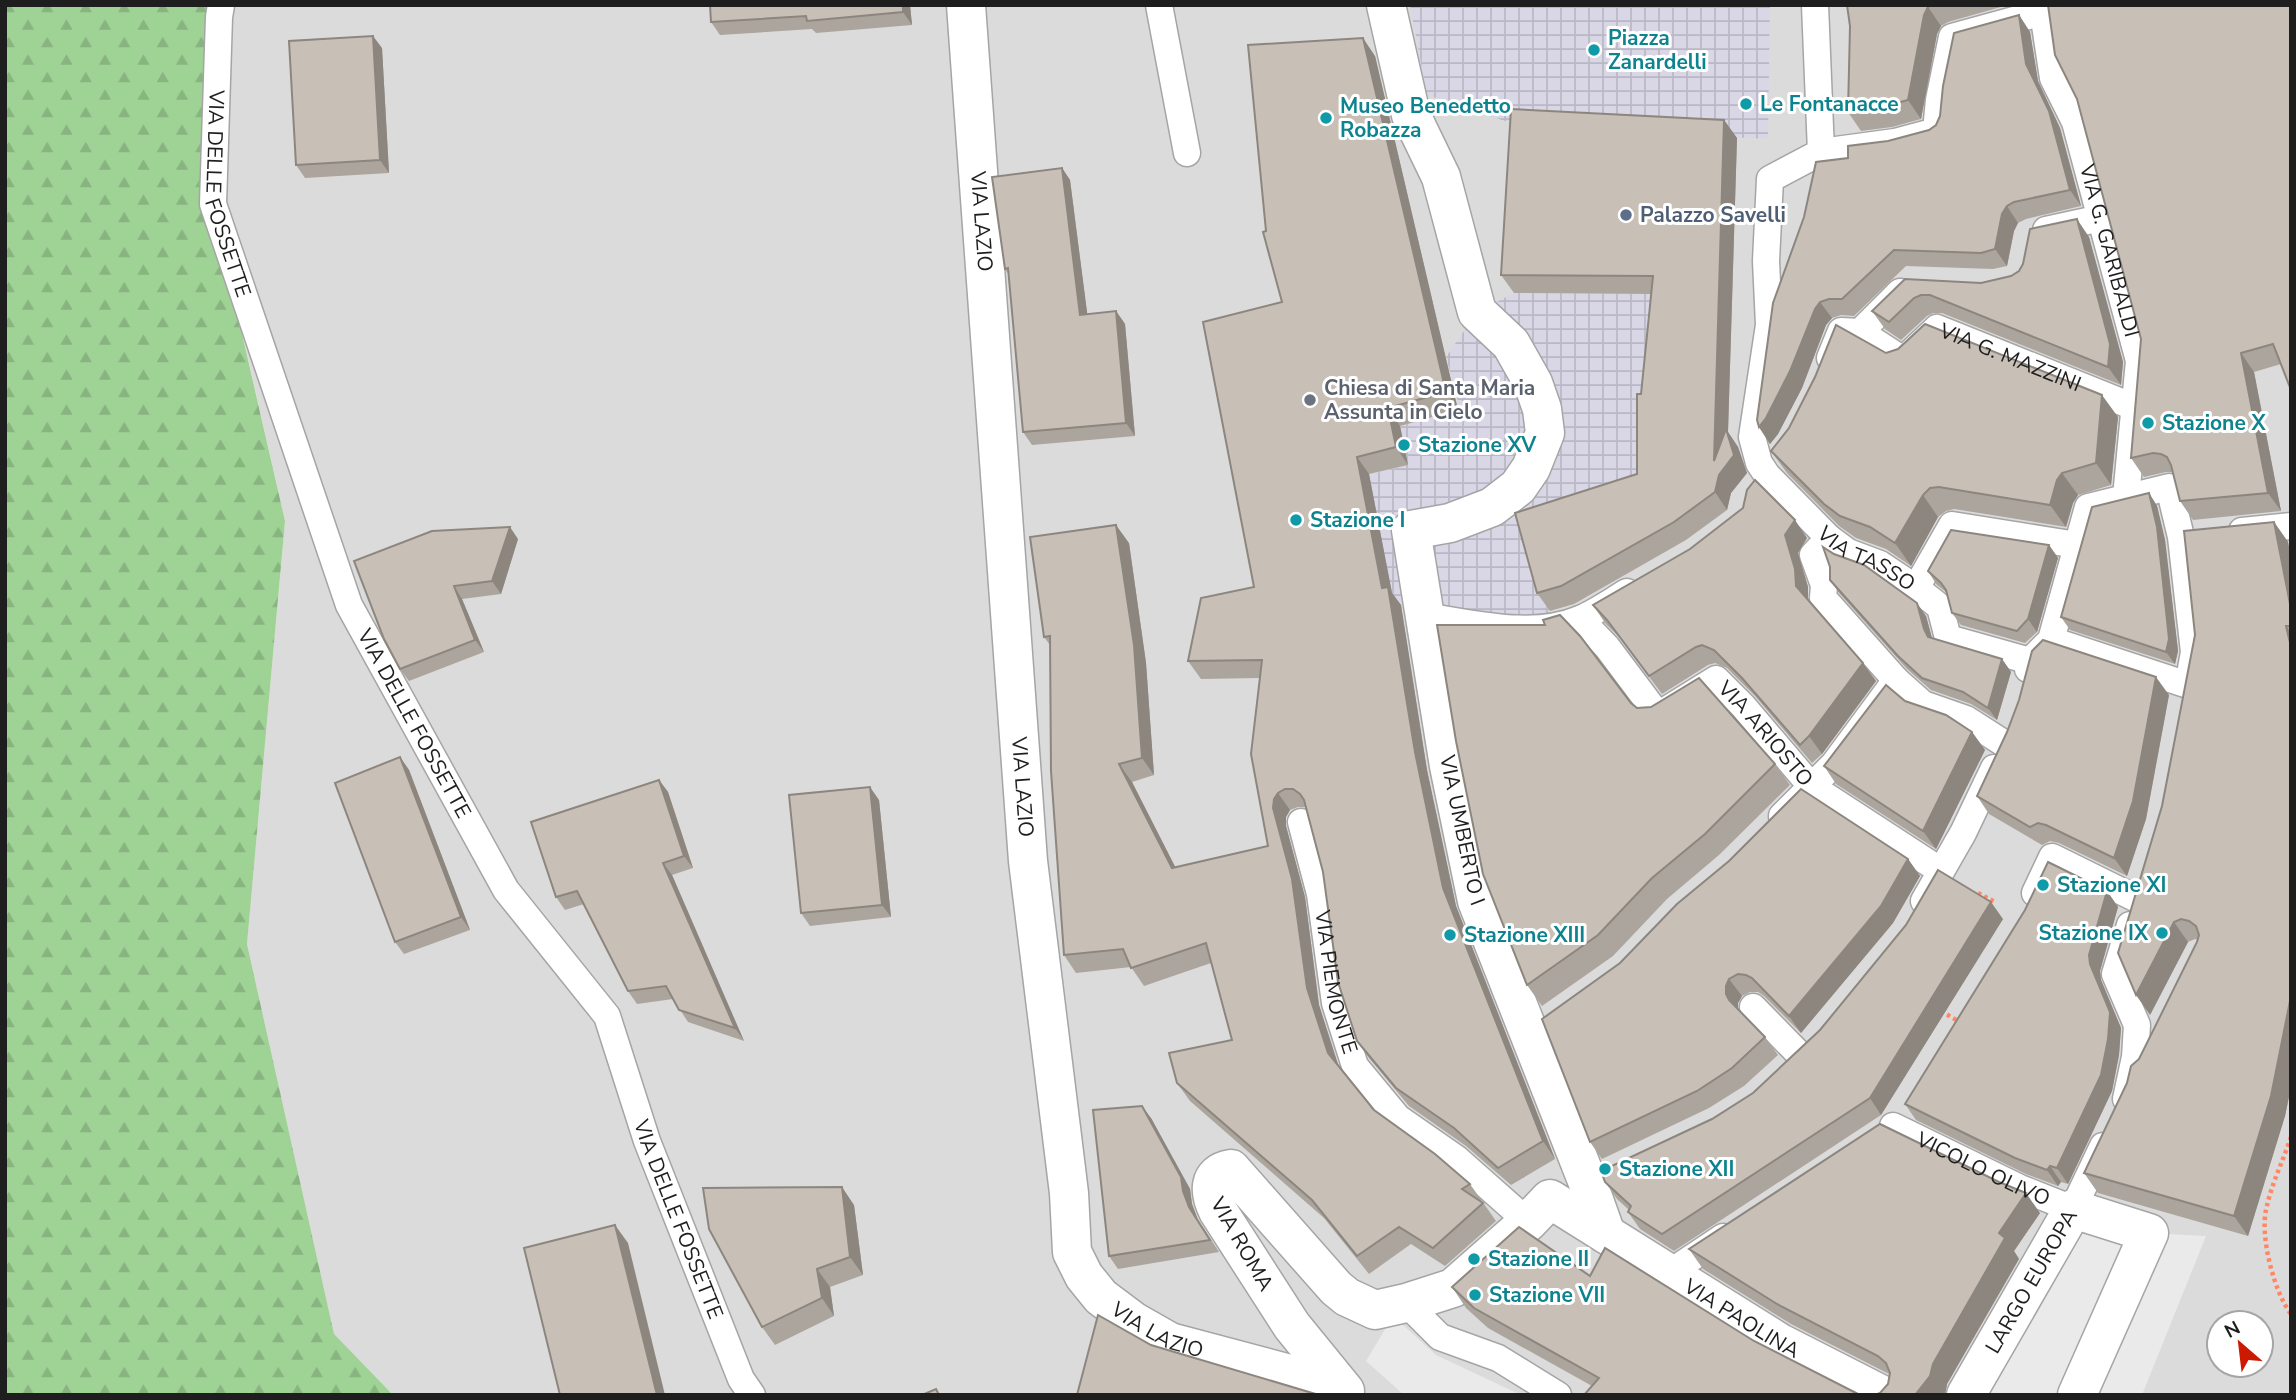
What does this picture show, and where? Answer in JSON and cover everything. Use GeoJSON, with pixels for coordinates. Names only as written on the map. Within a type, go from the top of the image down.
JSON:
{"type":"FeatureCollection","features":[{"type":"Feature","properties":{"kind":"street","name":"VIA LAZIO"},"geometry":{"type":"LineString","coordinates":[[966,5],[1028,861],[1069,1192],[1072,1252],[1084,1276],[1101,1297],[1133,1321],[1170,1342],[1345,1391]]}},
{"type":"Feature","properties":{"kind":"street","name":"VIA UMBERTO I"},"geometry":{"type":"LineString","coordinates":[[1386,5],[1411,115],[1441,177],[1477,312],[1511,344],[1533,383],[1542,409],[1545,433],[1539,453],[1518,487],[1492,507],[1450,523],[1411,530],[1450,773],[1477,901],[1540,1027],[1600,1177],[1606,1234]]}},
{"type":"Feature","properties":{"kind":"street","name":"VIA ROMA"},"geometry":{"type":"LineString","coordinates":[[1345,1391],[1292,1326],[1218,1211],[1210,1187],[1213,1178],[1223,1170],[1231,1169],[1336,1288],[1347,1297],[1375,1310],[1406,1303]]}},
{"type":"Feature","properties":{"kind":"street","name":"VIA PAOLINA"},"geometry":{"type":"LineString","coordinates":[[1528,1223],[1550,1199],[1780,1343],[1882,1395]]}},
{"type":"Feature","properties":{"kind":"street","name":"LARGO EUROPA"},"geometry":{"type":"LineString","coordinates":[[1966,1395],[2073,1209],[2149,1233],[2077,1395]]}},
{"type":"Feature","properties":{"kind":"street"},"geometry":{"type":"LineString","coordinates":[[1406,1303],[1453,1288],[1528,1223]]}},
{"type":"Feature","properties":{"kind":"lane","name":"VIA DELLE FOSSETTE"},"geometry":{"type":"LineString","coordinates":[[221,5],[213,204],[349,605],[506,890],[607,1016],[647,1141],[741,1379],[752,1395]]}},
{"type":"Feature","properties":{"kind":"lane"},"geometry":{"type":"LineString","coordinates":[[1159,5],[1187,153]]}},
{"type":"Feature","properties":{"kind":"lane"},"geometry":{"type":"LineString","coordinates":[[1759,484],[1759,463],[1752,437],[1769,325],[1766,261],[1770,179],[1821,152],[1815,5]]}},
{"type":"Feature","properties":{"kind":"lane","name":"VIA G. GARIBALDI"},"geometry":{"type":"LineString","coordinates":[[1821,152],[1895,142],[1936,131],[1939,100],[1952,37],[2043,12],[2053,78],[2075,122],[2139,360],[2126,497]]}},
{"type":"Feature","properties":{"kind":"lane"},"geometry":{"type":"LineString","coordinates":[[2027,245],[2029,234],[2101,218]]}},
{"type":"Feature","properties":{"kind":"lane"},"geometry":{"type":"LineString","coordinates":[[1821,381],[1841,331],[1860,332],[1910,281],[1923,281]]}},
{"type":"Feature","properties":{"kind":"lane","name":"VIA G. MAZZINI"},"geometry":{"type":"LineString","coordinates":[[1860,332],[1903,360],[1937,328],[2134,407]]}},
{"type":"Feature","properties":{"kind":"lane"},"geometry":{"type":"LineString","coordinates":[[1759,484],[1783,454]]}},
{"type":"Feature","properties":{"kind":"lane","name":"VIA TASSO"},"geometry":{"type":"LineString","coordinates":[[1759,484],[1848,552],[1880,564],[1916,588],[1952,526],[2077,545]]}},
{"type":"Feature","properties":{"kind":"lane"},"geometry":{"type":"LineString","coordinates":[[2023,688],[2030,661],[2051,640],[2088,507],[2169,487],[2181,537],[2194,652],[2182,711]]}},
{"type":"Feature","properties":{"kind":"lane"},"geometry":{"type":"LineString","coordinates":[[2181,537],[2291,526]]}},
{"type":"Feature","properties":{"kind":"lane"},"geometry":{"type":"LineString","coordinates":[[1829,538],[1813,555],[1824,585],[1824,598],[1896,680],[1923,704],[2009,734],[1963,833],[1913,920]]}},
{"type":"Feature","properties":{"kind":"lane"},"geometry":{"type":"LineString","coordinates":[[1424,616],[1506,628],[1547,628],[1580,619],[1649,579]]}},
{"type":"Feature","properties":{"kind":"lane"},"geometry":{"type":"LineString","coordinates":[[1916,588],[1940,607],[1948,638],[2030,661]]}},
{"type":"Feature","properties":{"kind":"lane","name":"VIA ARIOSTO"},"geometry":{"type":"LineString","coordinates":[[1580,619],[1606,647],[1658,715],[1716,679],[1743,706],[1812,787],[1941,871]]}},
{"type":"Feature","properties":{"kind":"lane"},"geometry":{"type":"LineString","coordinates":[[2051,640],[2188,685]]}},
{"type":"Feature","properties":{"kind":"lane"},"geometry":{"type":"LineString","coordinates":[[1767,832],[1834,764],[1896,680]]}},
{"type":"Feature","properties":{"kind":"lane","name":"VIA PIEMONTE"},"geometry":{"type":"LineString","coordinates":[[1301,822],[1320,894],[1335,1003],[1355,1066],[1398,1118],[1457,1159],[1528,1223]]}},
{"type":"Feature","properties":{"kind":"lane"},"geometry":{"type":"LineString","coordinates":[[2023,917],[2052,857],[2140,888],[2115,974],[2137,1025],[2135,1057],[2127,1096]]}},
{"type":"Feature","properties":{"kind":"lane"},"geometry":{"type":"LineString","coordinates":[[1753,1007],[1791,1064],[1820,1037]]}},
{"type":"Feature","properties":{"kind":"lane"},"geometry":{"type":"LineString","coordinates":[[2073,1209],[2162,1025]]}},
{"type":"Feature","properties":{"kind":"lane","name":"VICOLO OLIVO"},"geometry":{"type":"LineString","coordinates":[[1871,1140],[1893,1126],[1908,1102]]}},
{"type":"Feature","properties":{"kind":"lane","name":"VICOLO OLIVO"},"geometry":{"type":"LineString","coordinates":[[1893,1126],[2020,1188],[2073,1209]]}},
{"type":"Feature","properties":{"kind":"lane"},"geometry":{"type":"LineString","coordinates":[[1669,1273],[1748,1221]]}},
{"type":"Feature","properties":{"kind":"lane"},"geometry":{"type":"LineString","coordinates":[[1406,1303],[1440,1337],[1499,1358],[1558,1395]]}},
{"type":"Feature","properties":{"kind":"path"},"geometry":{"type":"LineString","coordinates":[[1935,1008],[1958,1021]]}},
{"type":"Feature","properties":{"kind":"path"},"geometry":{"type":"LineString","coordinates":[[2291,1137],[2265,1211],[2267,1250],[2275,1280],[2291,1314]]}},
{"type":"Feature","properties":{"kind":"shaded area"},"geometry":{"type":"Polygon","coordinates":[[[221,5],[2291,5],[2291,1395],[393,1395],[334,1335],[247,944],[285,521],[213,204],[221,5]]]}},
{"type":"Feature","properties":{"kind":"shaded area","name":"Piazza Zanardelli"},"geometry":{"type":"Polygon","coordinates":[[[1410,5],[1770,5],[1768,139],[1523,127],[1427,95],[1410,5]]]}},
{"type":"Feature","properties":{"kind":"shaded area"},"geometry":{"type":"Polygon","coordinates":[[[1514,293],[1665,294],[1671,485],[1527,531],[1551,616],[1532,646],[1409,605],[1395,605],[1290,494],[1408,465],[1400,426],[1460,409],[1446,357],[1477,312],[1514,293]]]}},
{"type":"Feature","properties":{"kind":"shaded area"},"geometry":{"type":"Polygon","coordinates":[[[2073,1209],[2149,1233],[2206,1236],[2142,1395],[1966,1395],[2073,1209]]]}},
{"type":"Feature","properties":{"kind":"shaded area"},"geometry":{"type":"Polygon","coordinates":[[[1393,1316],[1436,1355],[1521,1395],[1404,1395],[1366,1361],[1393,1316]]]}},
{"type":"Feature","properties":{"kind":"green space"},"geometry":{"type":"Polygon","coordinates":[[[5,5],[221,5],[218,229],[285,521],[247,944],[334,1334],[393,1395],[5,1395],[5,5]]]}},
{"type":"Feature","properties":{"kind":"building"},"geometry":{"type":"Polygon","coordinates":[[[710,5],[903,5],[903,12],[807,21],[806,16],[711,22],[710,5]]]}},
{"type":"Feature","properties":{"kind":"building"},"geometry":{"type":"Polygon","coordinates":[[[1847,5],[1931,5],[1924,15],[1908,100],[1879,108],[1848,112],[1850,26],[1847,5]]]}},
{"type":"Feature","properties":{"kind":"building"},"geometry":{"type":"Polygon","coordinates":[[[2048,5],[2291,5],[2291,390],[2273,344],[2241,353],[2268,493],[2180,501],[2167,457],[2153,453],[2131,458],[2141,339],[2077,99],[2055,55],[2048,5]]]}},
{"type":"Feature","properties":{"kind":"building"},"geometry":{"type":"Polygon","coordinates":[[[2019,15],[2026,64],[2049,111],[2070,190],[2014,202],[2007,206],[2002,214],[1995,249],[1981,253],[1894,250],[1842,299],[1820,302],[1790,371],[1759,427],[1757,420],[1773,303],[1804,217],[1816,162],[1848,158],[1848,146],[1888,141],[1929,130],[1936,125],[1940,116],[1954,33],[2019,15]]]}},
{"type":"Feature","properties":{"kind":"building"},"geometry":{"type":"Polygon","coordinates":[[[373,36],[380,160],[296,165],[289,41],[373,36]]]}},
{"type":"Feature","properties":{"kind":"building"},"geometry":{"type":"Polygon","coordinates":[[[1363,38],[1446,392],[1388,408],[1396,447],[1357,457],[1382,588],[1388,587],[1415,752],[1443,888],[1543,1141],[1498,1168],[1454,1128],[1396,1088],[1357,1041],[1338,982],[1323,872],[1304,800],[1293,789],[1278,793],[1273,808],[1292,879],[1307,988],[1328,1053],[1374,1110],[1435,1154],[1470,1184],[1462,1189],[1483,1203],[1433,1248],[1399,1227],[1357,1256],[1312,1200],[1177,1083],[1169,1053],[1232,1040],[1206,943],[1131,968],[1123,949],[1064,955],[1051,771],[1050,636],[1044,637],[1030,537],[1116,525],[1134,645],[1142,758],[1119,764],[1172,868],[1268,846],[1251,754],[1262,660],[1188,661],[1201,598],[1254,587],[1203,322],[1282,302],[1263,232],[1266,231],[1248,45],[1363,38]]]}},
{"type":"Feature","properties":{"kind":"building"},"geometry":{"type":"Polygon","coordinates":[[[1511,109],[1724,120],[1714,461],[1726,429],[1734,455],[1719,475],[1715,492],[1674,522],[1561,586],[1537,593],[1515,513],[1637,474],[1637,394],[1641,394],[1653,276],[1501,275],[1511,109]]]}},
{"type":"Feature","properties":{"kind":"building"},"geometry":{"type":"Polygon","coordinates":[[[1062,168],[1080,315],[1116,311],[1126,423],[1023,432],[1008,268],[1005,269],[992,177],[1062,168]]]}},
{"type":"Feature","properties":{"kind":"building"},"geometry":{"type":"Polygon","coordinates":[[[2077,219],[2110,344],[2108,367],[1930,295],[1914,298],[1889,322],[1872,311],[1905,279],[1981,283],[2011,276],[2019,271],[2023,264],[2030,229],[2077,219]]]}},
{"type":"Feature","properties":{"kind":"building"},"geometry":{"type":"Polygon","coordinates":[[[1925,324],[2102,395],[2096,463],[2062,473],[2057,480],[2050,505],[1939,487],[1930,488],[1923,495],[1895,543],[1870,527],[1840,516],[1824,504],[1771,451],[1789,428],[1815,377],[1836,325],[1886,353],[1898,349],[1925,324]]]}},
{"type":"Feature","properties":{"kind":"building"},"geometry":{"type":"Polygon","coordinates":[[[1755,480],[1795,520],[1785,535],[1795,569],[1796,586],[1863,663],[1800,745],[1714,650],[1702,645],[1696,647],[1649,676],[1593,605],[1690,549],[1743,508],[1747,490],[1755,480]]]}},
{"type":"Feature","properties":{"kind":"building"},"geometry":{"type":"Polygon","coordinates":[[[2149,493],[2157,527],[2169,639],[2166,652],[2061,617],[2092,507],[2149,493]]]}},
{"type":"Feature","properties":{"kind":"building"},"geometry":{"type":"Polygon","coordinates":[[[2274,522],[2291,609],[2291,626],[2286,626],[2291,647],[2291,996],[2271,1096],[2234,1216],[2084,1173],[2127,1083],[2131,1066],[2139,1059],[2199,935],[2196,926],[2189,921],[2181,919],[2174,922],[2136,995],[2118,953],[2162,806],[2195,635],[2184,531],[2274,522]]]}},
{"type":"Feature","properties":{"kind":"building"},"geometry":{"type":"Polygon","coordinates":[[[510,527],[492,581],[454,586],[475,640],[400,669],[384,639],[354,561],[432,531],[510,527]]]}},
{"type":"Feature","properties":{"kind":"building"},"geometry":{"type":"Polygon","coordinates":[[[1951,530],[2049,545],[2028,619],[2017,631],[1952,613],[1946,590],[1928,571],[1951,530]]]}},
{"type":"Feature","properties":{"kind":"building"},"geometry":{"type":"Polygon","coordinates":[[[1823,547],[1864,565],[1917,603],[1928,637],[2002,659],[1988,708],[1963,692],[1922,678],[1898,656],[1830,580],[1830,567],[1823,547]]]}},
{"type":"Feature","properties":{"kind":"building"},"geometry":{"type":"Polygon","coordinates":[[[1560,615],[1637,708],[1651,707],[1699,678],[1775,764],[1705,834],[1652,878],[1598,935],[1527,985],[1483,874],[1456,741],[1437,625],[1545,625],[1543,620],[1560,615]]]}},
{"type":"Feature","properties":{"kind":"building"},"geometry":{"type":"Polygon","coordinates":[[[2043,640],[2156,677],[2133,801],[2114,858],[2046,825],[2038,823],[2030,827],[1977,796],[2007,732],[2032,651],[2043,640]]]}},
{"type":"Feature","properties":{"kind":"building"},"geometry":{"type":"Polygon","coordinates":[[[1886,685],[1905,701],[1946,715],[1972,732],[1923,831],[1824,766],[1886,685]]]}},
{"type":"Feature","properties":{"kind":"building"},"geometry":{"type":"Polygon","coordinates":[[[400,757],[461,917],[395,942],[335,783],[400,757]]]}},
{"type":"Feature","properties":{"kind":"building"},"geometry":{"type":"Polygon","coordinates":[[[659,780],[684,856],[663,863],[735,1028],[679,1010],[666,986],[628,991],[577,891],[556,897],[531,822],[659,780]]]}},
{"type":"Feature","properties":{"kind":"building"},"geometry":{"type":"Polygon","coordinates":[[[870,787],[882,905],[801,913],[789,795],[870,787]]]}},
{"type":"Feature","properties":{"kind":"building"},"geometry":{"type":"Polygon","coordinates":[[[1801,789],[1908,859],[1881,906],[1789,1016],[1752,978],[1738,974],[1729,979],[1726,994],[1729,1000],[1765,1037],[1732,1068],[1697,1091],[1590,1142],[1542,1019],[1620,963],[1677,904],[1729,861],[1801,789]]]}},
{"type":"Feature","properties":{"kind":"building"},"geometry":{"type":"Polygon","coordinates":[[[2048,862],[2107,891],[2089,955],[2090,964],[2110,1012],[2101,1075],[2057,1168],[2050,1166],[2047,1170],[2015,1158],[1905,1104],[2025,910],[2048,862]]]}},
{"type":"Feature","properties":{"kind":"building"},"geometry":{"type":"Polygon","coordinates":[[[1938,870],[1991,902],[1870,1098],[1662,1234],[1628,1212],[1631,1206],[1605,1182],[1601,1171],[1712,1119],[1753,1093],[1820,1030],[1906,925],[1938,870]]]}},
{"type":"Feature","properties":{"kind":"building"},"geometry":{"type":"Polygon","coordinates":[[[1142,1106],[1181,1177],[1189,1207],[1210,1240],[1109,1256],[1093,1110],[1142,1106]]]}},
{"type":"Feature","properties":{"kind":"building"},"geometry":{"type":"Polygon","coordinates":[[[1880,1124],[2026,1193],[1999,1233],[2005,1238],[1933,1364],[1930,1376],[1915,1395],[1875,1395],[1888,1384],[1890,1373],[1886,1363],[1878,1356],[1777,1304],[1689,1249],[1880,1124]]]}},
{"type":"Feature","properties":{"kind":"building"},"geometry":{"type":"Polygon","coordinates":[[[842,1187],[850,1257],[817,1269],[822,1298],[762,1327],[709,1229],[703,1188],[842,1187]]]}},
{"type":"Feature","properties":{"kind":"building"},"geometry":{"type":"Polygon","coordinates":[[[615,1225],[657,1395],[560,1395],[524,1248],[615,1225]]]}},
{"type":"Feature","properties":{"kind":"building"},"geometry":{"type":"Polygon","coordinates":[[[1519,1227],[1590,1276],[1605,1248],[1754,1341],[1860,1395],[1584,1395],[1599,1378],[1474,1308],[1452,1287],[1519,1227]]]}},
{"type":"Feature","properties":{"kind":"building"},"geometry":{"type":"Polygon","coordinates":[[[1098,1315],[1151,1345],[1319,1395],[1077,1395],[1098,1315]]]}},
{"type":"Feature","properties":{"kind":"building"},"geometry":{"type":"Polygon","coordinates":[[[936,1389],[939,1395],[922,1395],[936,1389]]]}},
{"type":"Feature","properties":{"kind":"place","name":"Piazza Zanardelli"},"geometry":{"type":"Point","coordinates":[1594,50]}},
{"type":"Feature","properties":{"kind":"place","name":"Le Fontanacce"},"geometry":{"type":"Point","coordinates":[1746,104]}},
{"type":"Feature","properties":{"kind":"place","name":"Museo Benedetto Robazza"},"geometry":{"type":"Point","coordinates":[1326,118]}},
{"type":"Feature","properties":{"kind":"place","name":"Palazzo Savelli"},"geometry":{"type":"Point","coordinates":[1626,215]}},
{"type":"Feature","properties":{"kind":"place","name":"Chiesa di Santa Maria Assunta in Cielo"},"geometry":{"type":"Point","coordinates":[1310,400]}},
{"type":"Feature","properties":{"kind":"place","name":"Stazione X"},"geometry":{"type":"Point","coordinates":[2148,423]}},
{"type":"Feature","properties":{"kind":"place","name":"Stazione XV"},"geometry":{"type":"Point","coordinates":[1404,445]}},
{"type":"Feature","properties":{"kind":"place","name":"Stazione I"},"geometry":{"type":"Point","coordinates":[1296,520]}},
{"type":"Feature","properties":{"kind":"place","name":"Stazione XI"},"geometry":{"type":"Point","coordinates":[2043,885]}},
{"type":"Feature","properties":{"kind":"place","name":"Stazione IX"},"geometry":{"type":"Point","coordinates":[2162,933]}},
{"type":"Feature","properties":{"kind":"place","name":"Stazione XIII"},"geometry":{"type":"Point","coordinates":[1450,935]}},
{"type":"Feature","properties":{"kind":"place","name":"Stazione XII"},"geometry":{"type":"Point","coordinates":[1605,1169]}},
{"type":"Feature","properties":{"kind":"place","name":"Stazione II"},"geometry":{"type":"Point","coordinates":[1474,1259]}},
{"type":"Feature","properties":{"kind":"place","name":"Stazione VII"},"geometry":{"type":"Point","coordinates":[1475,1295]}}]}
